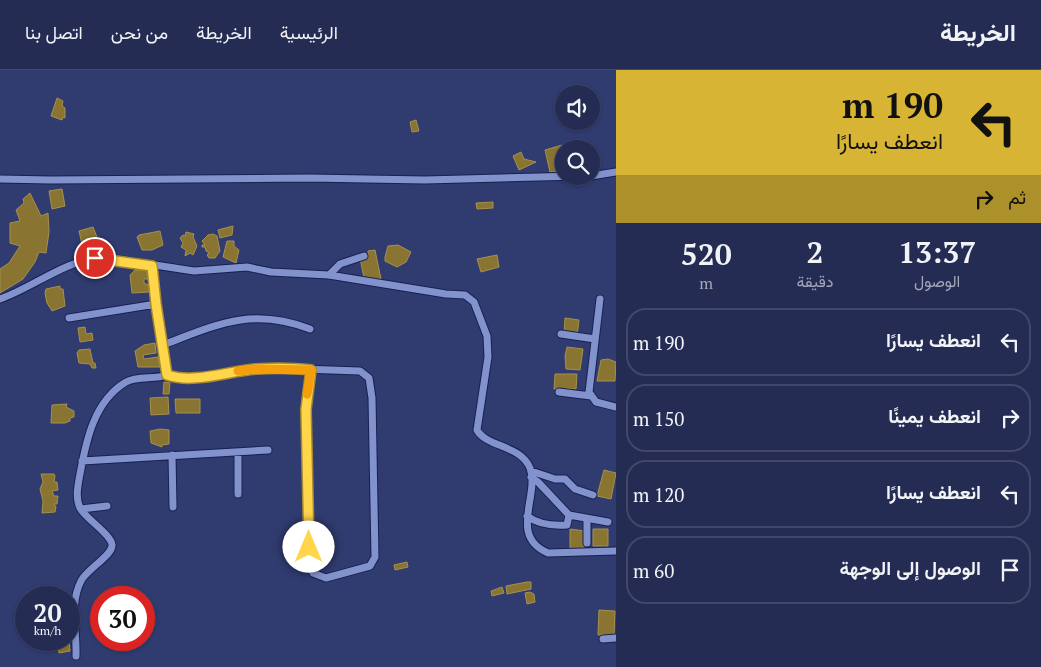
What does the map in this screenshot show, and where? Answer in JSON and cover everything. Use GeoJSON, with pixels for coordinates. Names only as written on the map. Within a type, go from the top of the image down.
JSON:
{"type":"FeatureCollection","features":[{"type":"Feature","properties":{"kind":"street"},"geometry":{"type":"LineString","coordinates":[[600,175],[616,172]]}},
{"type":"Feature","properties":{"kind":"street"},"geometry":{"type":"LineString","coordinates":[[0,179],[308,178],[405,180],[555,177]]}},
{"type":"Feature","properties":{"kind":"street"},"geometry":{"type":"LineString","coordinates":[[329,275],[340,264],[364,256]]}},
{"type":"Feature","properties":{"kind":"street"},"geometry":{"type":"LineString","coordinates":[[0,299],[45,277],[95,258],[194,271],[248,267],[271,272],[329,275],[468,297],[474,302],[483,322],[488,346],[477,430],[484,437],[520,455],[531,474],[569,515],[608,522]]}},
{"type":"Feature","properties":{"kind":"street"},"geometry":{"type":"LineString","coordinates":[[152,266],[167,375]]}},
{"type":"Feature","properties":{"kind":"street"},"geometry":{"type":"LineString","coordinates":[[600,299],[594,339],[591,396],[596,402],[616,407]]}},
{"type":"Feature","properties":{"kind":"street"},"geometry":{"type":"LineString","coordinates":[[69,318],[156,304]]}},
{"type":"Feature","properties":{"kind":"street"},"geometry":{"type":"LineString","coordinates":[[163,345],[218,324],[236,320],[274,318],[287,320],[310,329]]}},
{"type":"Feature","properties":{"kind":"street"},"geometry":{"type":"LineString","coordinates":[[561,334],[594,339]]}},
{"type":"Feature","properties":{"kind":"street"},"geometry":{"type":"LineString","coordinates":[[76,656],[77,591],[88,571],[110,551],[112,546],[110,540],[87,518],[80,508],[77,488],[82,461],[93,422],[112,393],[129,381],[167,375],[175,377],[201,377],[256,369],[311,370],[360,371],[366,374],[372,384],[375,557],[370,566],[326,578],[313,573],[309,559],[306,409],[311,370]]}},
{"type":"Feature","properties":{"kind":"street"},"geometry":{"type":"LineString","coordinates":[[559,392],[591,396]]}},
{"type":"Feature","properties":{"kind":"street"},"geometry":{"type":"LineString","coordinates":[[82,461],[268,450]]}},
{"type":"Feature","properties":{"kind":"street"},"geometry":{"type":"LineString","coordinates":[[238,452],[238,494]]}},
{"type":"Feature","properties":{"kind":"street"},"geometry":{"type":"LineString","coordinates":[[172,455],[173,507]]}},
{"type":"Feature","properties":{"kind":"street"},"geometry":{"type":"LineString","coordinates":[[531,474],[565,479],[575,489],[593,495]]}},
{"type":"Feature","properties":{"kind":"street"},"geometry":{"type":"LineString","coordinates":[[531,474],[527,516],[528,531],[532,542],[538,548],[548,553],[616,551]]}},
{"type":"Feature","properties":{"kind":"street"},"geometry":{"type":"LineString","coordinates":[[80,508],[107,506]]}},
{"type":"Feature","properties":{"kind":"street"},"geometry":{"type":"LineString","coordinates":[[527,516],[534,521],[559,526],[567,525],[569,515]]}},
{"type":"Feature","properties":{"kind":"street"},"geometry":{"type":"LineString","coordinates":[[587,519],[587,543]]}},
{"type":"Feature","properties":{"kind":"street"},"geometry":{"type":"LineString","coordinates":[[602,639],[616,638]]}},
{"type":"Feature","properties":{"kind":"building"},"geometry":{"type":"Polygon","coordinates":[[[57,98],[63,101],[62,106],[65,108],[65,118],[63,117],[62,120],[51,116],[57,98]]]}},
{"type":"Feature","properties":{"kind":"building"},"geometry":{"type":"Polygon","coordinates":[[[416,120],[419,131],[412,132],[410,122],[416,120]]]}},
{"type":"Feature","properties":{"kind":"building"},"geometry":{"type":"Polygon","coordinates":[[[555,147],[555,172],[550,172],[545,150],[555,147]]]}},
{"type":"Feature","properties":{"kind":"building"},"geometry":{"type":"Polygon","coordinates":[[[521,152],[524,159],[536,162],[519,170],[513,156],[521,152]]]}},
{"type":"Feature","properties":{"kind":"building"},"geometry":{"type":"Polygon","coordinates":[[[62,189],[65,206],[52,209],[49,191],[62,189]]]}},
{"type":"Feature","properties":{"kind":"building"},"geometry":{"type":"Polygon","coordinates":[[[30,193],[41,216],[48,213],[49,232],[46,253],[39,252],[35,262],[23,279],[0,293],[0,269],[9,263],[20,246],[10,243],[10,223],[20,221],[16,210],[24,203],[23,199],[30,193]]]}},
{"type":"Feature","properties":{"kind":"building"},"geometry":{"type":"Polygon","coordinates":[[[493,202],[493,208],[477,209],[476,203],[493,202]]]}},
{"type":"Feature","properties":{"kind":"building"},"geometry":{"type":"Polygon","coordinates":[[[233,226],[232,235],[220,238],[218,230],[233,226]]]}},
{"type":"Feature","properties":{"kind":"building"},"geometry":{"type":"Polygon","coordinates":[[[93,227],[99,242],[83,249],[79,231],[93,227]]]}},
{"type":"Feature","properties":{"kind":"building"},"geometry":{"type":"Polygon","coordinates":[[[160,231],[163,245],[152,250],[142,250],[137,237],[160,231]]]}},
{"type":"Feature","properties":{"kind":"building"},"geometry":{"type":"Polygon","coordinates":[[[186,232],[194,234],[193,237],[197,246],[193,255],[190,253],[185,256],[186,250],[181,247],[183,243],[180,238],[183,235],[185,236],[186,232]]]}},
{"type":"Feature","properties":{"kind":"building"},"geometry":{"type":"Polygon","coordinates":[[[213,234],[217,236],[220,251],[215,258],[209,258],[207,255],[209,253],[205,247],[202,247],[202,245],[205,245],[202,241],[208,235],[213,234]]]}},
{"type":"Feature","properties":{"kind":"building"},"geometry":{"type":"Polygon","coordinates":[[[227,241],[234,241],[234,246],[239,250],[236,263],[223,257],[227,241]]]}},
{"type":"Feature","properties":{"kind":"building"},"geometry":{"type":"Polygon","coordinates":[[[398,245],[411,252],[406,262],[397,267],[385,261],[385,257],[388,246],[398,245]]]}},
{"type":"Feature","properties":{"kind":"building"},"geometry":{"type":"Polygon","coordinates":[[[375,250],[381,279],[371,281],[370,277],[364,278],[360,258],[368,256],[368,251],[375,250]]]}},
{"type":"Feature","properties":{"kind":"building"},"geometry":{"type":"Polygon","coordinates":[[[497,255],[499,267],[481,272],[477,259],[497,255]]]}},
{"type":"Feature","properties":{"kind":"building"},"geometry":{"type":"Polygon","coordinates":[[[135,270],[144,270],[149,274],[148,279],[144,279],[144,283],[150,286],[149,292],[132,293],[130,275],[135,270]]]}},
{"type":"Feature","properties":{"kind":"building"},"geometry":{"type":"Polygon","coordinates":[[[60,286],[60,289],[63,289],[65,306],[52,311],[47,303],[46,289],[60,286]]]}},
{"type":"Feature","properties":{"kind":"building"},"geometry":{"type":"Polygon","coordinates":[[[565,318],[579,320],[577,336],[564,334],[565,318]]]}},
{"type":"Feature","properties":{"kind":"building"},"geometry":{"type":"Polygon","coordinates":[[[85,327],[86,334],[92,333],[93,340],[80,342],[78,328],[85,327]]]}},
{"type":"Feature","properties":{"kind":"building"},"geometry":{"type":"Polygon","coordinates":[[[155,343],[156,353],[143,355],[144,359],[158,357],[160,367],[138,367],[135,351],[144,345],[155,343]]]}},
{"type":"Feature","properties":{"kind":"building"},"geometry":{"type":"Polygon","coordinates":[[[567,347],[583,349],[580,370],[566,369],[565,356],[567,347]]]}},
{"type":"Feature","properties":{"kind":"building"},"geometry":{"type":"Polygon","coordinates":[[[90,349],[96,368],[92,368],[90,364],[79,363],[77,353],[79,350],[90,349]]]}},
{"type":"Feature","properties":{"kind":"building"},"geometry":{"type":"Polygon","coordinates":[[[608,359],[616,362],[615,381],[597,381],[601,360],[608,359]]]}},
{"type":"Feature","properties":{"kind":"building"},"geometry":{"type":"Polygon","coordinates":[[[555,374],[577,374],[576,389],[554,389],[555,374]]]}},
{"type":"Feature","properties":{"kind":"building"},"geometry":{"type":"Polygon","coordinates":[[[164,382],[170,383],[169,394],[163,394],[164,382]]]}},
{"type":"Feature","properties":{"kind":"building"},"geometry":{"type":"Polygon","coordinates":[[[168,397],[169,414],[151,415],[150,398],[168,397]]]}},
{"type":"Feature","properties":{"kind":"building"},"geometry":{"type":"Polygon","coordinates":[[[175,399],[200,399],[200,413],[176,413],[175,399]]]}},
{"type":"Feature","properties":{"kind":"building"},"geometry":{"type":"Polygon","coordinates":[[[67,404],[66,407],[74,411],[74,417],[65,423],[51,423],[52,405],[67,404]]]}},
{"type":"Feature","properties":{"kind":"building"},"geometry":{"type":"Polygon","coordinates":[[[169,430],[169,444],[162,445],[162,447],[151,443],[150,431],[169,430]]]}},
{"type":"Feature","properties":{"kind":"building"},"geometry":{"type":"Polygon","coordinates":[[[604,470],[616,473],[611,499],[597,496],[604,470]]]}},
{"type":"Feature","properties":{"kind":"building"},"geometry":{"type":"Polygon","coordinates":[[[41,474],[54,474],[55,476],[54,482],[57,482],[58,490],[52,491],[54,496],[58,496],[57,504],[54,504],[56,507],[55,512],[42,513],[43,501],[40,489],[43,482],[41,474]]]}},
{"type":"Feature","properties":{"kind":"building"},"geometry":{"type":"Polygon","coordinates":[[[570,529],[585,531],[584,548],[570,549],[570,529]]]}},
{"type":"Feature","properties":{"kind":"building"},"geometry":{"type":"Polygon","coordinates":[[[593,529],[608,529],[608,546],[593,546],[593,529]]]}},
{"type":"Feature","properties":{"kind":"building"},"geometry":{"type":"Polygon","coordinates":[[[407,562],[408,567],[395,570],[394,565],[407,562]]]}},
{"type":"Feature","properties":{"kind":"building"},"geometry":{"type":"Polygon","coordinates":[[[531,582],[531,589],[507,594],[506,586],[531,582]]]}},
{"type":"Feature","properties":{"kind":"building"},"geometry":{"type":"Polygon","coordinates":[[[502,587],[504,593],[492,596],[491,591],[502,587]]]}},
{"type":"Feature","properties":{"kind":"building"},"geometry":{"type":"Polygon","coordinates":[[[530,592],[534,594],[535,602],[527,604],[525,593],[530,592]]]}},
{"type":"Feature","properties":{"kind":"building"},"geometry":{"type":"Polygon","coordinates":[[[599,610],[615,611],[614,635],[598,635],[599,610]]]}},
{"type":"Feature","properties":{"kind":"slow traffic"},"geometry":{"type":"LineString","coordinates":[[238,371],[256,369],[311,370],[307,394]]}},
{"type":"Feature","properties":{"kind":"route"},"geometry":{"type":"LineString","coordinates":[[95,258],[152,266],[167,375],[175,377],[201,377],[256,369],[311,370],[306,396],[309,547]]}}]}
